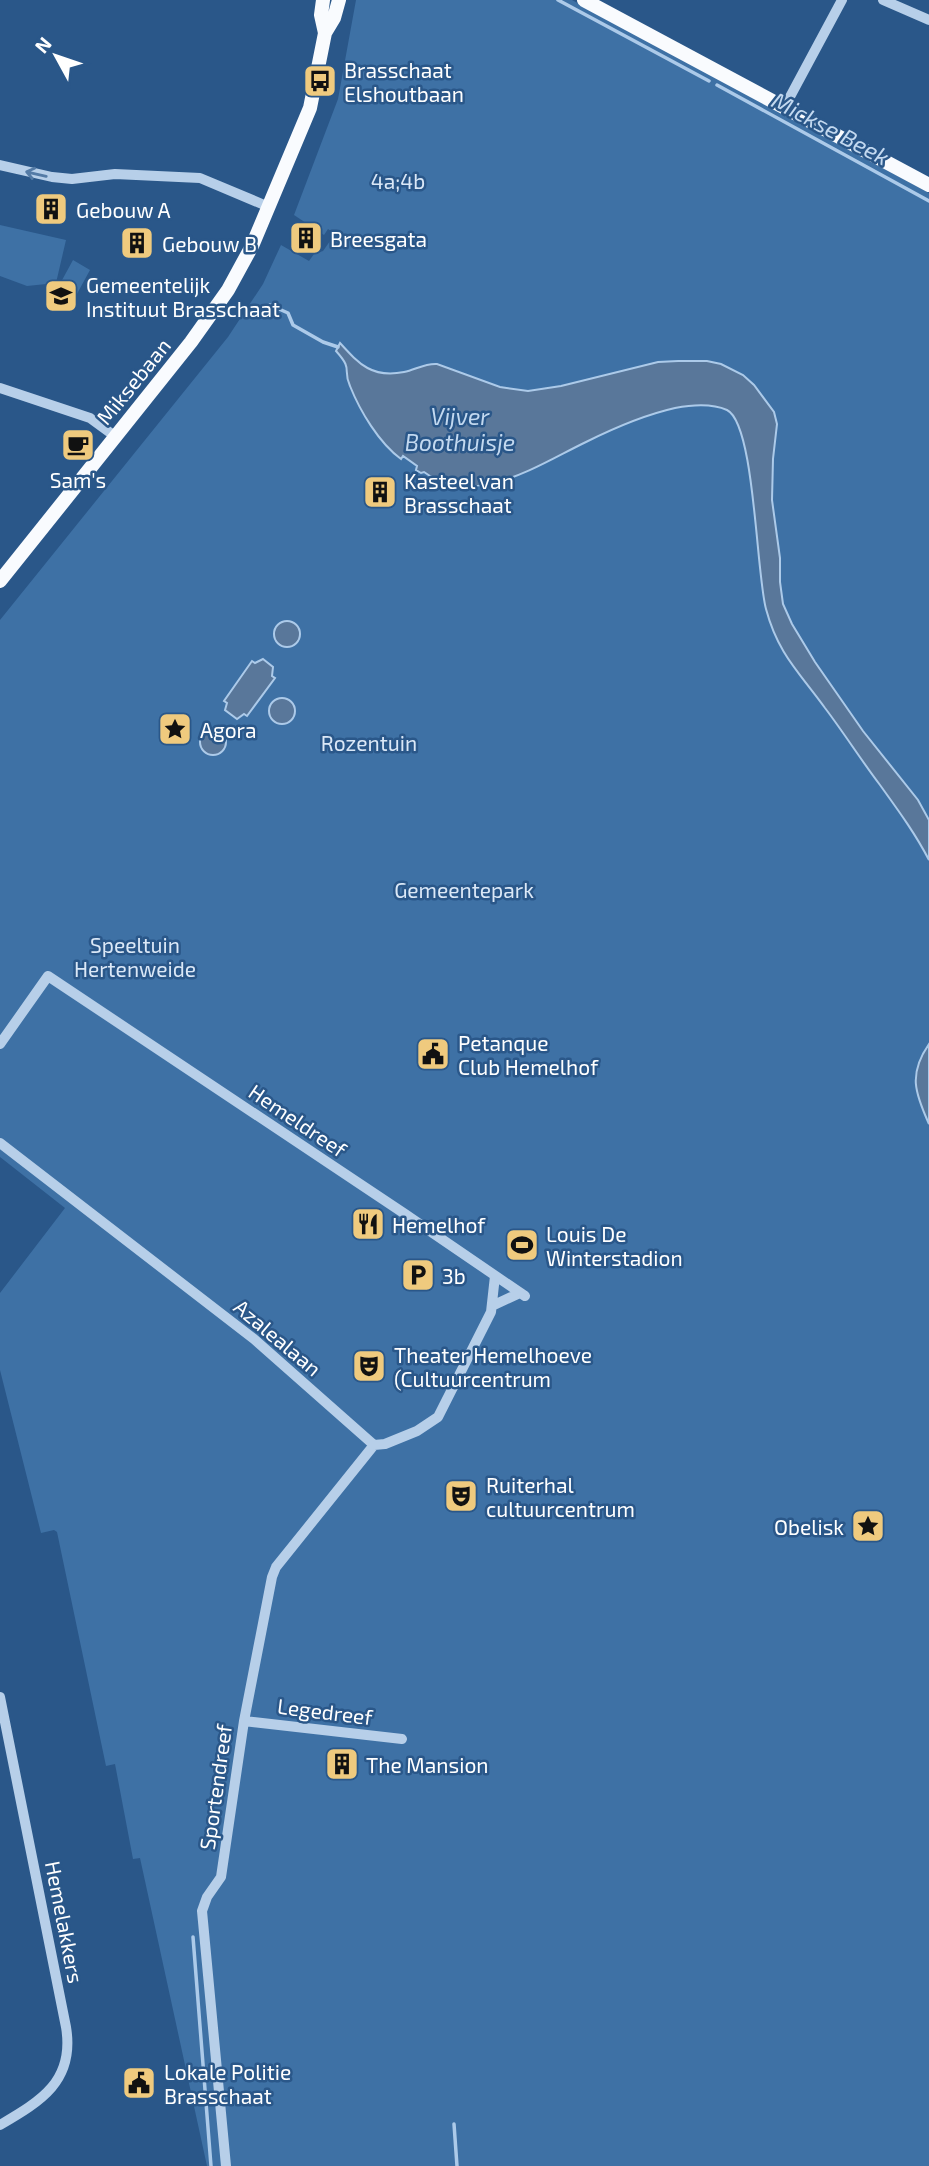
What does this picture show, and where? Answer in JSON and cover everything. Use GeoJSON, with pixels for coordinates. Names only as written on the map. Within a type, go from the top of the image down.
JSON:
{"type":"FeatureCollection","features":[{"type":"Feature","properties":{"kind":"main road","name":"Miksebaan"},"geometry":{"type":"LineString","coordinates":[[0,581],[217,308],[252,246],[310,108],[325,33],[326,11],[339,0]]}},
{"type":"Feature","properties":{"kind":"main road"},"geometry":{"type":"LineString","coordinates":[[584,0],[929,185]]}},
{"type":"Feature","properties":{"kind":"street"},"geometry":{"type":"LineString","coordinates":[[784,108],[842,0]]}},
{"type":"Feature","properties":{"kind":"street"},"geometry":{"type":"LineString","coordinates":[[883,0],[929,20]]}},
{"type":"Feature","properties":{"kind":"street"},"geometry":{"type":"LineString","coordinates":[[0,165],[72,179],[115,174],[200,178],[270,207]]}},
{"type":"Feature","properties":{"kind":"street"},"geometry":{"type":"LineString","coordinates":[[0,388],[90,418],[116,437]]}},
{"type":"Feature","properties":{"kind":"street","name":"Hemeldreef"},"geometry":{"type":"LineString","coordinates":[[0,1044],[48,976],[523,1295],[494,1305]]}},
{"type":"Feature","properties":{"kind":"street","name":"Azalealaan"},"geometry":{"type":"LineString","coordinates":[[0,1143],[254,1339],[374,1445]]}},
{"type":"Feature","properties":{"kind":"street"},"geometry":{"type":"LineString","coordinates":[[374,1445],[385,1444],[417,1432],[438,1417],[494,1305],[495,1276]]}},
{"type":"Feature","properties":{"kind":"street","name":"Sportendreef"},"geometry":{"type":"LineString","coordinates":[[226,2166],[202,1911],[207,1897],[221,1877],[244,1721],[271,1577],[276,1567],[374,1445]]}},
{"type":"Feature","properties":{"kind":"street","name":"Hemelakkers"},"geometry":{"type":"LineString","coordinates":[[0,1697],[68,2047],[61,2074],[47,2094],[0,2125]]}},
{"type":"Feature","properties":{"kind":"street","name":"Legedreef"},"geometry":{"type":"LineString","coordinates":[[244,1721],[402,1739]]}},
{"type":"Feature","properties":{"kind":"green space","name":"Gemeentepark"},"geometry":{"type":"Polygon","coordinates":[[[356,0],[572,0],[929,193],[929,2166],[207,2166],[140,1858],[133,1859],[115,1764],[106,1766],[57,1532],[54,1530],[41,1533],[0,1370],[0,1293],[65,1208],[0,1157],[0,620],[228,337],[263,284],[281,245],[309,261],[314,254],[323,251],[335,234],[328,229],[324,235],[294,215],[338,99],[356,0]]]}},
{"type":"Feature","properties":{"kind":"green space"},"geometry":{"type":"Polygon","coordinates":[[[0,225],[66,240],[56,283],[27,286],[0,276],[0,225]]]}},
{"type":"Feature","properties":{"kind":"green space"},"geometry":{"type":"Polygon","coordinates":[[[73,260],[90,270],[72,303],[55,293],[73,260]]]}},
{"type":"Feature","properties":{"kind":"water","name":"Vijver Boothuisje"},"geometry":{"type":"Polygon","coordinates":[[[340,343],[354,358],[375,371],[393,373],[437,364],[500,387],[528,391],[561,386],[658,362],[707,361],[721,364],[743,375],[774,412],[777,424],[772,500],[783,604],[815,662],[863,731],[918,800],[929,820],[929,860],[900,813],[790,662],[771,625],[763,591],[744,442],[736,421],[727,410],[701,405],[663,411],[618,427],[506,480],[464,486],[421,473],[416,470],[417,466],[403,456],[401,459],[385,444],[354,396],[346,366],[336,351],[340,343]]]}},
{"type":"Feature","properties":{"kind":"water"},"geometry":{"type":"Polygon","coordinates":[[[287,621],[296,625],[300,634],[296,643],[287,647],[278,643],[274,634],[278,625],[287,621]]]}},
{"type":"Feature","properties":{"kind":"water"},"geometry":{"type":"Polygon","coordinates":[[[263,659],[273,667],[272,676],[275,678],[247,716],[244,714],[237,719],[225,710],[227,703],[224,701],[252,661],[255,663],[263,659]]]}},
{"type":"Feature","properties":{"kind":"water"},"geometry":{"type":"Polygon","coordinates":[[[282,698],[291,702],[295,711],[291,720],[282,724],[273,720],[269,711],[273,702],[282,698]]]}},
{"type":"Feature","properties":{"kind":"water"},"geometry":{"type":"Polygon","coordinates":[[[213,729],[222,733],[226,742],[222,751],[213,755],[204,751],[200,742],[204,733],[213,729]]]}},
{"type":"Feature","properties":{"kind":"water"},"geometry":{"type":"Polygon","coordinates":[[[929,1044],[929,1124],[917,1093],[916,1074],[929,1044]]]}},
{"type":"Feature","properties":{"kind":"waterway","name":"Mickse Beek"},"geometry":{"type":"LineString","coordinates":[[558,0],[709,81]]}},
{"type":"Feature","properties":{"kind":"waterway","name":"Mickse Beek"},"geometry":{"type":"LineString","coordinates":[[717,85],[929,201]]}},
{"type":"Feature","properties":{"kind":"waterway"},"geometry":{"type":"LineString","coordinates":[[270,305],[288,313],[293,325],[338,347]]}},
{"type":"Feature","properties":{"kind":"waterway"},"geometry":{"type":"LineString","coordinates":[[193,1937],[211,2166]]}},
{"type":"Feature","properties":{"kind":"waterway"},"geometry":{"type":"LineString","coordinates":[[454,2124],[457,2166]]}},
{"type":"Feature","properties":{"kind":"place","name":"Brasschaat Elshoutbaan"},"geometry":{"type":"Point","coordinates":[320,81]}},
{"type":"Feature","properties":{"kind":"place","name":"Gebouw A"},"geometry":{"type":"Point","coordinates":[51,209]}},
{"type":"Feature","properties":{"kind":"place","name":"Breesgata"},"geometry":{"type":"Point","coordinates":[306,238]}},
{"type":"Feature","properties":{"kind":"place","name":"Gebouw B"},"geometry":{"type":"Point","coordinates":[137,243]}},
{"type":"Feature","properties":{"kind":"place","name":"Gemeentelijk Instituut Brasschaat"},"geometry":{"type":"Point","coordinates":[61,296]}},
{"type":"Feature","properties":{"kind":"place","name":"Sam's"},"geometry":{"type":"Point","coordinates":[78,445]}},
{"type":"Feature","properties":{"kind":"place","name":"Kasteel van Brasschaat"},"geometry":{"type":"Point","coordinates":[380,492]}},
{"type":"Feature","properties":{"kind":"place","name":"Agora"},"geometry":{"type":"Point","coordinates":[175,729]}},
{"type":"Feature","properties":{"kind":"place","name":"Petanque Club Hemelhof"},"geometry":{"type":"Point","coordinates":[433,1054]}},
{"type":"Feature","properties":{"kind":"place","name":"Hemelhof"},"geometry":{"type":"Point","coordinates":[368,1224]}},
{"type":"Feature","properties":{"kind":"place","name":"Louis De Winterstadion"},"geometry":{"type":"Point","coordinates":[522,1245]}},
{"type":"Feature","properties":{"kind":"place","name":"3b"},"geometry":{"type":"Point","coordinates":[418,1275]}},
{"type":"Feature","properties":{"kind":"place","name":"Theater Hemelhoeve (Cultuurcentrum"},"geometry":{"type":"Point","coordinates":[369,1366]}},
{"type":"Feature","properties":{"kind":"place","name":"Ruiterhal cultuurcentrum"},"geometry":{"type":"Point","coordinates":[461,1496]}},
{"type":"Feature","properties":{"kind":"place","name":"Obelisk"},"geometry":{"type":"Point","coordinates":[868,1526]}},
{"type":"Feature","properties":{"kind":"place","name":"The Mansion"},"geometry":{"type":"Point","coordinates":[342,1764]}},
{"type":"Feature","properties":{"kind":"place","name":"Lokale Politie Brasschaat"},"geometry":{"type":"Point","coordinates":[139,2083]}},
{"type":"Feature","properties":{"kind":"park label","name":"4a;4b"},"geometry":{"type":"Point","coordinates":[398,180]}},
{"type":"Feature","properties":{"kind":"park label","name":"Rozentuin"},"geometry":{"type":"Point","coordinates":[369,742]}},
{"type":"Feature","properties":{"kind":"park label","name":"Speeltuin Hertenweide"},"geometry":{"type":"Point","coordinates":[135,956]}}]}
